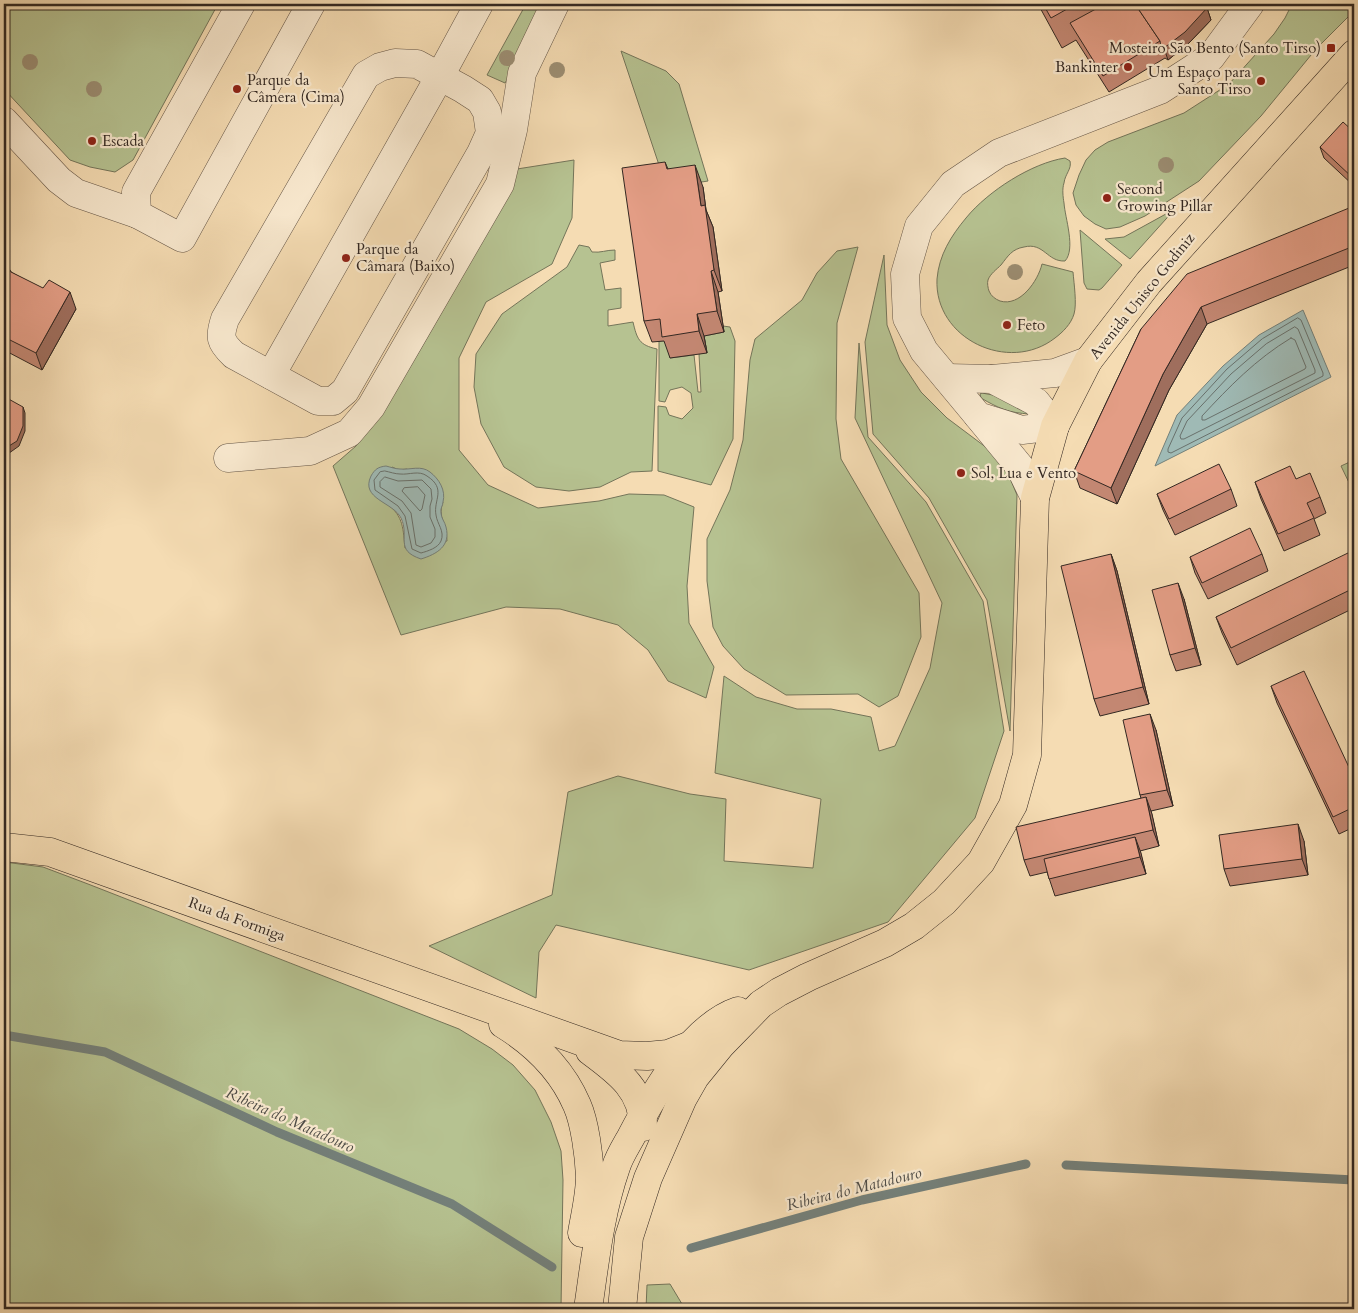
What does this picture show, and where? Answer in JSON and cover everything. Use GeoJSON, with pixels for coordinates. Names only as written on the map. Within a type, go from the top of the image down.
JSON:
{"type":"FeatureCollection","features":[{"type":"Feature","properties":{"kind":"main road","name":"Avenida Unisco Godiniz"},"geometry":{"type":"LineString","coordinates":[[761,1004],[808,977],[862,954],[914,926],[944,902],[981,862],[1013,805],[1027,755],[1034,498],[1054,426],[1088,361],[1149,282],[1354,54]]}},
{"type":"Feature","properties":{"kind":"main road","name":"Rua da Formiga"},"geometry":{"type":"LineString","coordinates":[[4,847],[50,852],[468,1002]]}},
{"type":"Feature","properties":{"kind":"main road"},"geometry":{"type":"LineString","coordinates":[[468,1002],[619,1054],[647,1056],[668,1054],[691,1045]]}},
{"type":"Feature","properties":{"kind":"main road"},"geometry":{"type":"LineString","coordinates":[[468,1002],[522,1036],[544,1056],[562,1078],[578,1106],[587,1145],[590,1178],[580,1250],[583,1309]]}},
{"type":"Feature","properties":{"kind":"main road"},"geometry":{"type":"LineString","coordinates":[[588,1309],[600,1222],[616,1166],[644,1113],[659,1087],[691,1045],[729,1014],[761,1004]]}},
{"type":"Feature","properties":{"kind":"main road"},"geometry":{"type":"LineString","coordinates":[[622,1309],[629,1237],[648,1178],[684,1098],[695,1078],[721,1045],[761,1004]]}},
{"type":"Feature","properties":{"kind":"main road"},"geometry":{"type":"LineString","coordinates":[[575,1040],[617,1070],[628,1083],[644,1113],[640,1158],[618,1233],[612,1309]]}},
{"type":"Feature","properties":{"kind":"street"},"geometry":{"type":"LineString","coordinates":[[137,214],[136,192],[240,4]]}},
{"type":"Feature","properties":{"kind":"street"},"geometry":{"type":"LineString","coordinates":[[4,122],[59,180],[76,193],[137,214],[182,238],[311,4]]}},
{"type":"Feature","properties":{"kind":"street"},"geometry":{"type":"LineString","coordinates":[[271,375],[440,76],[478,4]]}},
{"type":"Feature","properties":{"kind":"street"},"geometry":{"type":"LineString","coordinates":[[228,458],[310,451],[349,433],[371,408],[500,184],[513,130],[522,73],[555,4]]}},
{"type":"Feature","properties":{"kind":"street"},"geometry":{"type":"LineString","coordinates":[[1034,498],[1020,467],[924,351],[907,318],[905,274],[920,226],[953,184],[999,152],[1160,90],[1211,57],[1250,4]]}},
{"type":"Feature","properties":{"kind":"street"},"geometry":{"type":"LineString","coordinates":[[395,63],[417,64],[480,100],[488,112],[490,133],[476,162],[345,391],[333,401],[318,401],[271,375],[234,355],[224,346],[220,333],[225,319],[366,75],[380,67],[395,63]]}},
{"type":"Feature","properties":{"kind":"street"},"geometry":{"type":"LineString","coordinates":[[947,378],[992,379],[1054,372],[1088,361]]}},
{"type":"Feature","properties":{"kind":"street"},"geometry":{"type":"LineString","coordinates":[[978,416],[1022,430],[1054,426],[1036,402],[992,379]]}},
{"type":"Feature","properties":{"kind":"green space"},"geometry":{"type":"Polygon","coordinates":[[[4,4],[218,4],[133,160],[115,172],[90,167],[70,160],[4,89],[4,4]]]}},
{"type":"Feature","properties":{"kind":"green space"},"geometry":{"type":"Polygon","coordinates":[[[526,4],[551,4],[505,83],[487,75],[526,4]]]}},
{"type":"Feature","properties":{"kind":"green space"},"geometry":{"type":"Polygon","coordinates":[[[1292,4],[1354,4],[1354,11],[1316,49],[1261,116],[1199,181],[1145,216],[1120,227],[1106,229],[1084,216],[1076,205],[1073,193],[1086,160],[1095,150],[1108,142],[1184,113],[1229,84],[1274,34],[1292,4]]]}},
{"type":"Feature","properties":{"kind":"green space"},"geometry":{"type":"Polygon","coordinates":[[[621,51],[666,71],[679,84],[708,181],[676,186],[662,174],[621,51]]]}},
{"type":"Feature","properties":{"kind":"green space"},"geometry":{"type":"Polygon","coordinates":[[[1065,158],[1070,161],[1063,190],[1070,249],[1065,261],[1054,259],[1036,247],[1016,249],[992,274],[988,284],[989,291],[993,297],[1007,302],[1014,300],[1027,291],[1037,278],[1042,264],[1073,272],[1075,310],[1073,318],[1058,336],[1037,348],[1017,352],[997,351],[978,344],[961,334],[948,319],[939,300],[937,279],[943,254],[955,232],[966,218],[998,188],[1025,172],[1065,158]]]}},
{"type":"Feature","properties":{"kind":"green space"},"geometry":{"type":"Polygon","coordinates":[[[574,160],[572,218],[552,264],[486,302],[459,358],[459,450],[488,485],[538,508],[599,501],[629,494],[664,495],[694,507],[687,586],[689,623],[714,667],[706,698],[668,681],[648,650],[618,625],[560,609],[506,607],[401,635],[333,466],[356,446],[376,419],[417,355],[510,193],[517,169],[574,160]],[[392,467],[387,504],[400,518],[405,548],[447,541],[441,512],[443,502],[407,469],[399,470],[392,467]]]}},
{"type":"Feature","properties":{"kind":"green space"},"geometry":{"type":"Polygon","coordinates":[[[1175,209],[1130,259],[1105,239],[1124,237],[1175,209]]]}},
{"type":"Feature","properties":{"kind":"green space"},"geometry":{"type":"Polygon","coordinates":[[[1080,230],[1122,265],[1099,290],[1087,289],[1084,283],[1080,230]]]}},
{"type":"Feature","properties":{"kind":"green space"},"geometry":{"type":"Polygon","coordinates":[[[579,245],[589,247],[592,252],[615,250],[615,260],[600,263],[605,290],[621,288],[621,308],[608,310],[608,326],[633,322],[640,340],[646,345],[657,349],[652,471],[631,472],[600,487],[569,491],[536,487],[504,467],[481,424],[474,387],[476,354],[502,314],[567,267],[579,245]]]}},
{"type":"Feature","properties":{"kind":"green space"},"geometry":{"type":"Polygon","coordinates":[[[858,247],[837,323],[836,419],[841,459],[919,593],[921,637],[898,696],[879,707],[858,694],[786,695],[744,669],[723,646],[713,627],[707,581],[707,539],[730,490],[743,440],[750,360],[755,339],[802,300],[817,273],[837,251],[858,247]]]}},
{"type":"Feature","properties":{"kind":"green space"},"geometry":{"type":"Polygon","coordinates":[[[884,255],[887,325],[900,360],[921,392],[947,418],[991,451],[1007,471],[1017,495],[1010,731],[987,600],[929,498],[873,434],[865,342],[884,255]]]}},
{"type":"Feature","properties":{"kind":"green space"},"geometry":{"type":"Polygon","coordinates":[[[723,326],[730,327],[735,341],[733,439],[711,485],[658,471],[658,406],[666,407],[669,415],[682,419],[693,408],[691,393],[682,387],[670,390],[665,402],[659,401],[659,341],[668,340],[670,358],[694,355],[698,392],[701,392],[699,354],[707,352],[704,336],[724,332],[723,326]]]}},
{"type":"Feature","properties":{"kind":"green space"},"geometry":{"type":"Polygon","coordinates":[[[859,343],[868,437],[926,502],[983,601],[1004,731],[975,818],[888,922],[749,970],[556,925],[539,952],[536,998],[429,946],[552,895],[568,792],[618,776],[690,794],[726,799],[724,861],[813,868],[821,799],[715,773],[724,676],[756,697],[797,709],[831,709],[871,717],[879,751],[895,746],[930,668],[942,603],[855,418],[859,343]]]}},
{"type":"Feature","properties":{"kind":"green space"},"geometry":{"type":"Polygon","coordinates":[[[980,394],[998,396],[1030,414],[998,407],[981,398],[980,394]]]}},
{"type":"Feature","properties":{"kind":"green space"},"geometry":{"type":"Polygon","coordinates":[[[1354,460],[1354,493],[1341,466],[1354,460]]]}},
{"type":"Feature","properties":{"kind":"green space"},"geometry":{"type":"Polygon","coordinates":[[[4,862],[43,867],[459,1029],[492,1049],[513,1065],[535,1090],[551,1122],[561,1151],[563,1180],[561,1309],[4,1309],[4,862]]]}},
{"type":"Feature","properties":{"kind":"green space"},"geometry":{"type":"Polygon","coordinates":[[[670,1284],[685,1309],[646,1309],[647,1285],[670,1284]]]}},
{"type":"Feature","properties":{"kind":"water"},"geometry":{"type":"Polygon","coordinates":[[[1303,310],[1331,377],[1155,466],[1177,415],[1223,366],[1259,335],[1303,310]]]}},
{"type":"Feature","properties":{"kind":"water"},"geometry":{"type":"Polygon","coordinates":[[[386,466],[398,469],[419,468],[427,470],[441,485],[444,498],[441,511],[447,534],[445,544],[432,555],[421,559],[408,551],[405,547],[401,518],[370,490],[369,484],[372,474],[377,469],[386,466]]]}},
{"type":"Feature","properties":{"kind":"building"},"geometry":{"type":"Polygon","coordinates":[[[1043,4],[1076,4],[1051,18],[1043,4]]]}},
{"type":"Feature","properties":{"kind":"building"},"geometry":{"type":"Polygon","coordinates":[[[1105,4],[1135,4],[1160,41],[1103,76],[1070,23],[1105,4]]]}},
{"type":"Feature","properties":{"kind":"building"},"geometry":{"type":"Polygon","coordinates":[[[1135,4],[1203,4],[1207,8],[1185,32],[1164,48],[1161,47],[1160,41],[1135,4]]]}},
{"type":"Feature","properties":{"kind":"building"},"geometry":{"type":"Polygon","coordinates":[[[1343,122],[1354,132],[1354,179],[1320,147],[1343,122]]]}},
{"type":"Feature","properties":{"kind":"building"},"geometry":{"type":"Polygon","coordinates":[[[665,162],[667,169],[695,165],[701,206],[705,205],[714,270],[711,271],[717,311],[697,314],[699,331],[662,337],[660,319],[644,321],[622,168],[665,162]]]}},
{"type":"Feature","properties":{"kind":"building"},"geometry":{"type":"Polygon","coordinates":[[[1354,206],[1354,246],[1201,307],[1163,374],[1111,488],[1074,471],[1141,329],[1187,274],[1354,206]]]}},
{"type":"Feature","properties":{"kind":"building"},"geometry":{"type":"Polygon","coordinates":[[[4,260],[11,272],[43,288],[49,280],[70,292],[36,353],[4,337],[4,260]]]}},
{"type":"Feature","properties":{"kind":"building"},"geometry":{"type":"Polygon","coordinates":[[[4,398],[23,407],[23,426],[17,441],[4,449],[4,398]]]}},
{"type":"Feature","properties":{"kind":"building"},"geometry":{"type":"Polygon","coordinates":[[[1219,464],[1231,489],[1169,519],[1157,494],[1219,464]]]}},
{"type":"Feature","properties":{"kind":"building"},"geometry":{"type":"Polygon","coordinates":[[[1290,466],[1296,479],[1310,473],[1320,497],[1307,503],[1314,518],[1278,534],[1255,482],[1290,466]]]}},
{"type":"Feature","properties":{"kind":"building"},"geometry":{"type":"Polygon","coordinates":[[[1250,528],[1262,554],[1202,583],[1190,557],[1250,528]]]}},
{"type":"Feature","properties":{"kind":"building"},"geometry":{"type":"Polygon","coordinates":[[[1350,552],[1354,560],[1354,588],[1231,648],[1216,617],[1350,552]]]}},
{"type":"Feature","properties":{"kind":"building"},"geometry":{"type":"Polygon","coordinates":[[[1111,554],[1143,687],[1094,699],[1061,566],[1111,554]]]}},
{"type":"Feature","properties":{"kind":"building"},"geometry":{"type":"Polygon","coordinates":[[[1178,583],[1195,648],[1170,655],[1152,590],[1178,583]]]}},
{"type":"Feature","properties":{"kind":"building"},"geometry":{"type":"Polygon","coordinates":[[[1304,671],[1354,778],[1354,807],[1333,817],[1271,686],[1304,671]]]}},
{"type":"Feature","properties":{"kind":"building"},"geometry":{"type":"Polygon","coordinates":[[[1150,714],[1167,790],[1140,795],[1123,720],[1150,714]]]}},
{"type":"Feature","properties":{"kind":"building"},"geometry":{"type":"Polygon","coordinates":[[[1146,797],[1153,830],[1024,860],[1016,827],[1146,797]]]}},
{"type":"Feature","properties":{"kind":"building"},"geometry":{"type":"Polygon","coordinates":[[[1298,824],[1302,859],[1224,869],[1219,835],[1298,824]]]}},
{"type":"Feature","properties":{"kind":"building"},"geometry":{"type":"Polygon","coordinates":[[[1135,837],[1140,857],[1049,879],[1044,859],[1135,837]]]}},
{"type":"Feature","properties":{"kind":"waterway","name":"Ribeira do Matadouro"},"geometry":{"type":"LineString","coordinates":[[4,1035],[105,1052],[277,1132],[452,1204],[552,1267]]}},
{"type":"Feature","properties":{"kind":"waterway","name":"Ribeira do Matadouro"},"geometry":{"type":"LineString","coordinates":[[691,1248],[862,1200],[1026,1164]]}},
{"type":"Feature","properties":{"kind":"waterway","name":"Ribeira do Matadouro"},"geometry":{"type":"LineString","coordinates":[[1066,1165],[1354,1180]]}},
{"type":"Feature","properties":{"kind":"place","name":"Mosteiro São Bento (Santo Tirso)"},"geometry":{"type":"Point","coordinates":[1331,48]}},
{"type":"Feature","properties":{"kind":"place","name":"Bankinter"},"geometry":{"type":"Point","coordinates":[1128,67]}},
{"type":"Feature","properties":{"kind":"place","name":"Um Espaço para Santo Tirso"},"geometry":{"type":"Point","coordinates":[1261,81]}},
{"type":"Feature","properties":{"kind":"place","name":"Parque da Câmera (Cima)"},"geometry":{"type":"Point","coordinates":[237,89]}},
{"type":"Feature","properties":{"kind":"place","name":"Escada"},"geometry":{"type":"Point","coordinates":[92,141]}},
{"type":"Feature","properties":{"kind":"place","name":"Second Growing Pillar"},"geometry":{"type":"Point","coordinates":[1107,198]}},
{"type":"Feature","properties":{"kind":"place","name":"Parque da Câmara (Baixo)"},"geometry":{"type":"Point","coordinates":[346,258]}},
{"type":"Feature","properties":{"kind":"place","name":"Feto"},"geometry":{"type":"Point","coordinates":[1007,325]}},
{"type":"Feature","properties":{"kind":"place","name":"Sol, Lua e Vento"},"geometry":{"type":"Point","coordinates":[961,473]}}]}
